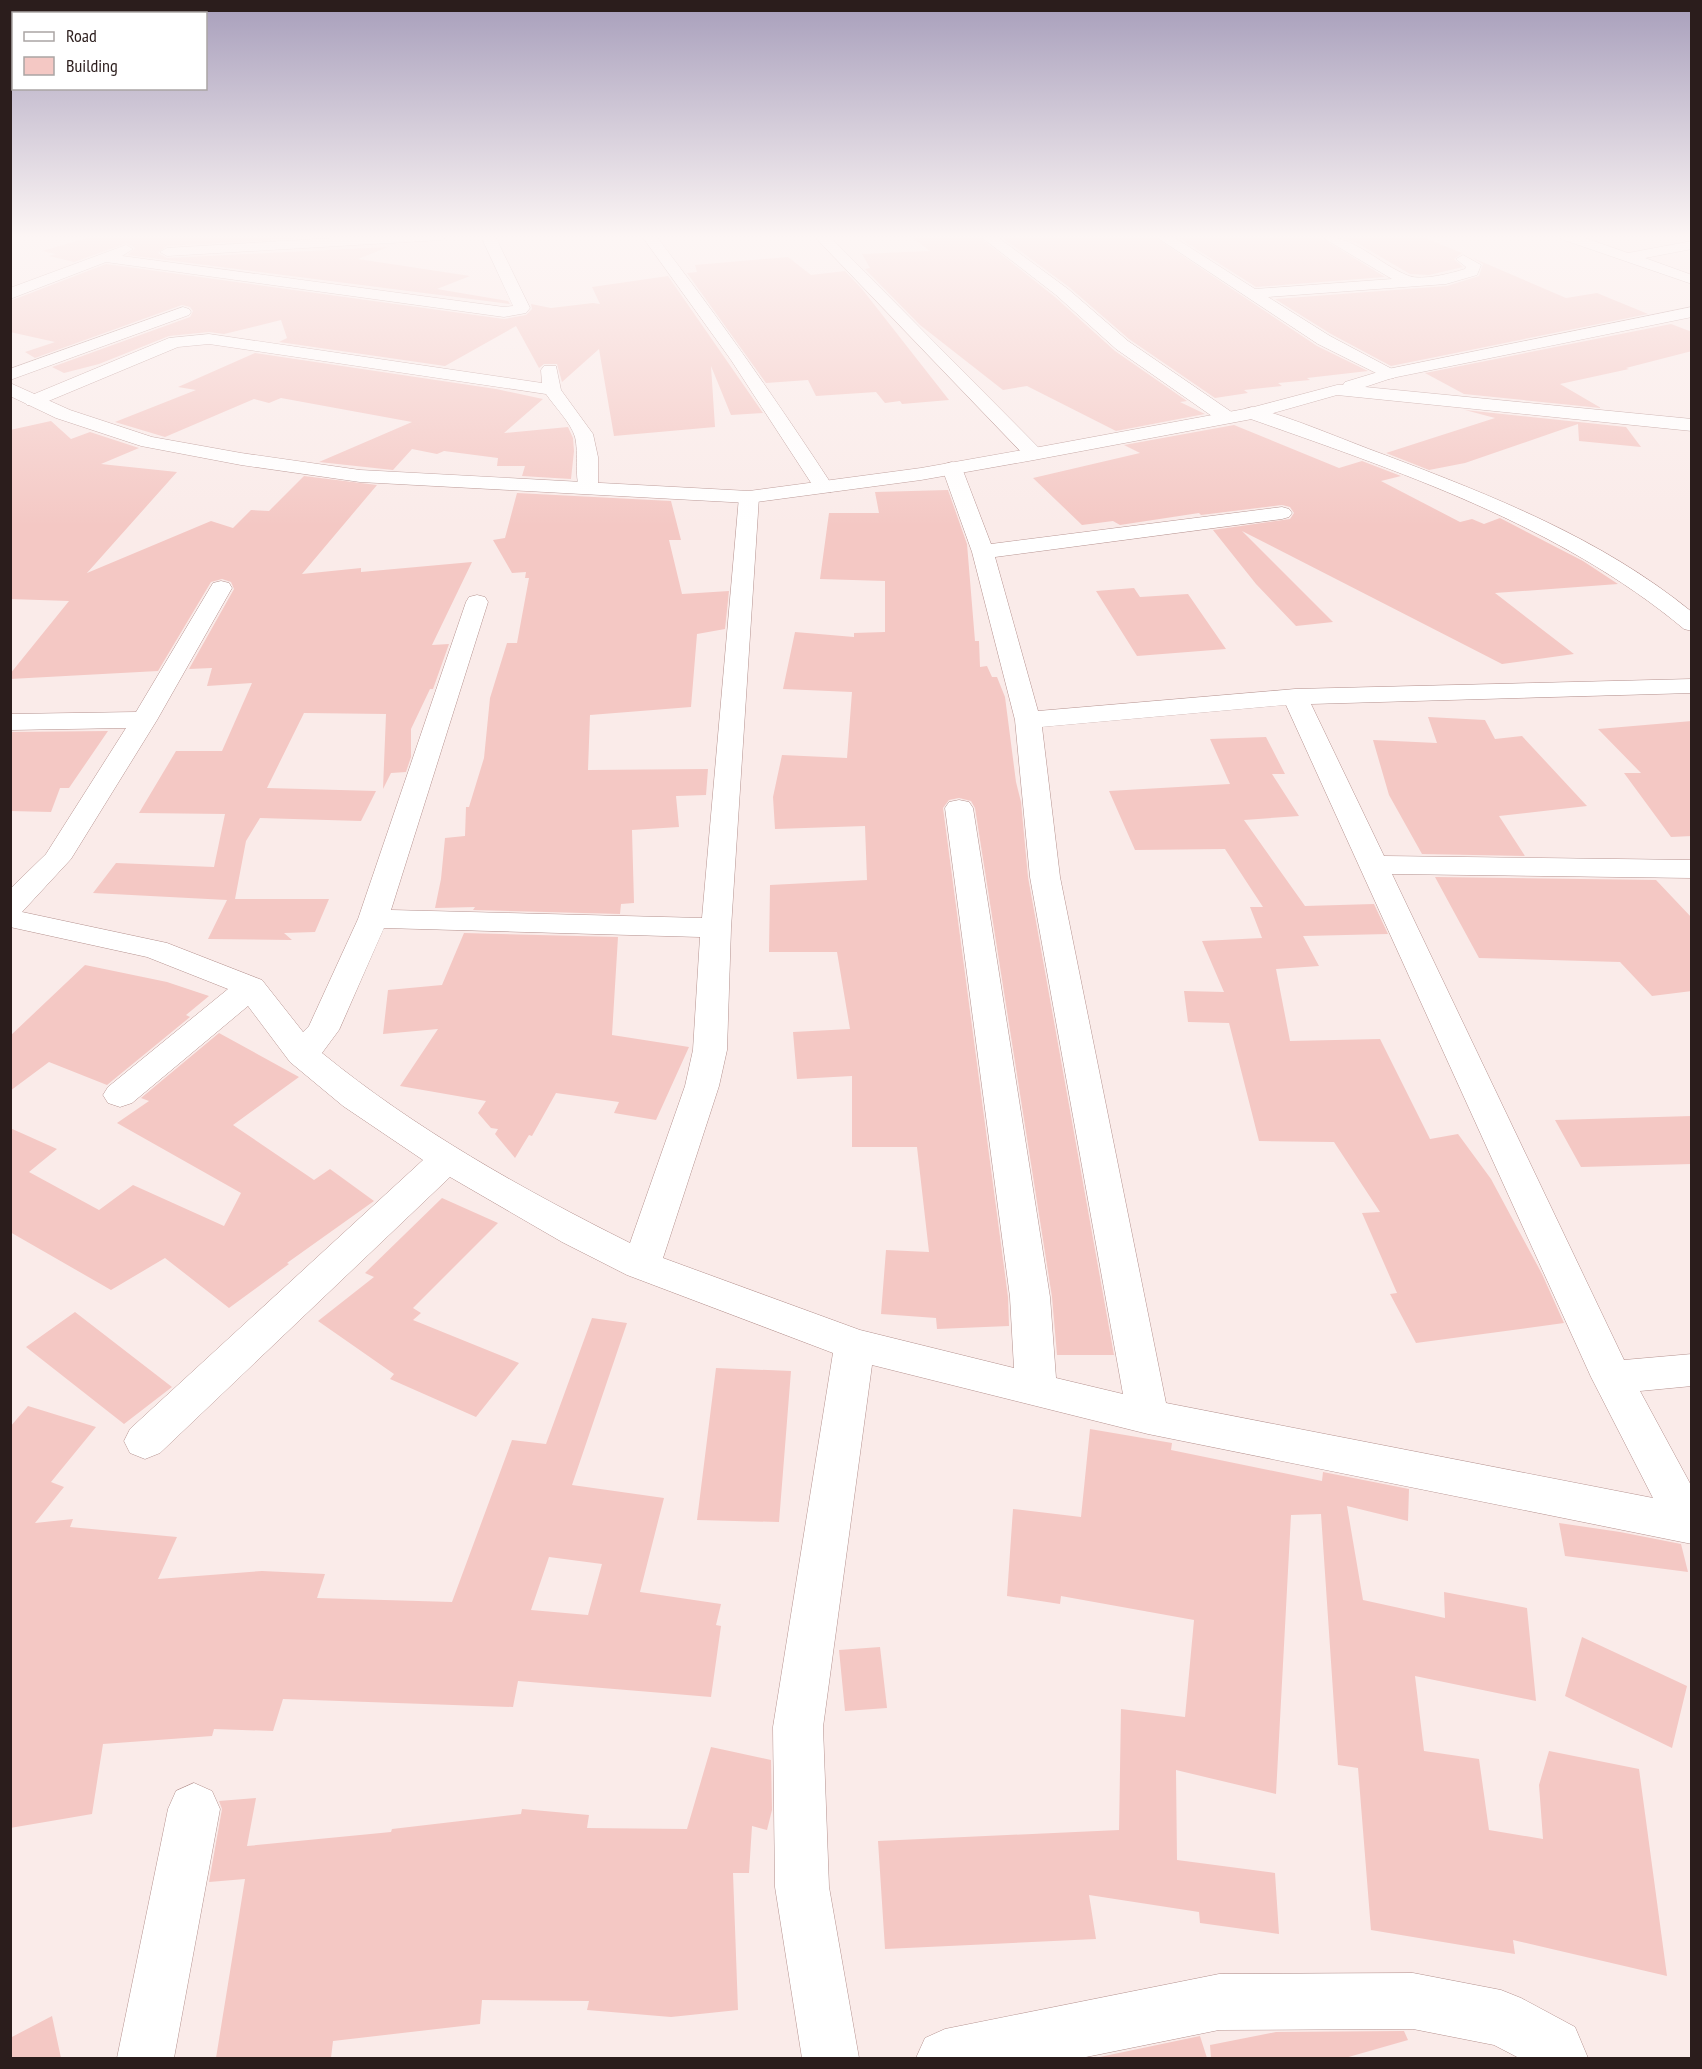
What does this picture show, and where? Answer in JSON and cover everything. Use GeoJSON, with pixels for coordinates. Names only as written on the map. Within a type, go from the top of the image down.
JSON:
{"type":"FeatureCollection","features":[{"type":"Feature","properties":{"kind":"street"},"geometry":{"type":"LineString","coordinates":[[10,375],[127,333]]}},
{"type":"Feature","properties":{"kind":"street"},"geometry":{"type":"LineString","coordinates":[[722,333],[776,410],[824,488]]}},
{"type":"Feature","properties":{"kind":"street"},"geometry":{"type":"LineString","coordinates":[[915,333],[1034,454]]}},
{"type":"Feature","properties":{"kind":"street"},"geometry":{"type":"LineString","coordinates":[[1108,333],[1122,345],[1226,417]]}},
{"type":"Feature","properties":{"kind":"street"},"geometry":{"type":"LineString","coordinates":[[1312,333],[1388,374]]}},
{"type":"Feature","properties":{"kind":"street"},"geometry":{"type":"LineString","coordinates":[[10,388],[63,414],[148,441],[241,459],[360,476],[748,497],[952,468],[1252,412],[1388,374],[1591,333]]}},
{"type":"Feature","properties":{"kind":"street"},"geometry":{"type":"LineString","coordinates":[[33,401],[160,348],[191,339],[209,339],[552,390]]}},
{"type":"Feature","properties":{"kind":"street"},"geometry":{"type":"LineString","coordinates":[[550,370],[552,390],[584,434],[588,457],[588,488]]}},
{"type":"Feature","properties":{"kind":"street"},"geometry":{"type":"LineString","coordinates":[[1337,390],[1692,425]]}},
{"type":"Feature","properties":{"kind":"street"},"geometry":{"type":"LineString","coordinates":[[10,393],[20,406],[15,412]]}},
{"type":"Feature","properties":{"kind":"street"},"geometry":{"type":"LineString","coordinates":[[1252,412],[1486,502],[1564,537],[1662,597],[1692,624]]}},
{"type":"Feature","properties":{"kind":"street"},"geometry":{"type":"LineString","coordinates":[[952,468],[982,552],[1028,720],[1045,877],[1148,1417]]}},
{"type":"Feature","properties":{"kind":"street"},"geometry":{"type":"LineString","coordinates":[[641,1265],[702,1086],[710,1050],[716,928],[748,497]]}},
{"type":"Feature","properties":{"kind":"street"},"geometry":{"type":"LineString","coordinates":[[982,552],[1282,513]]}},
{"type":"Feature","properties":{"kind":"street"},"geometry":{"type":"LineString","coordinates":[[10,907],[57,859],[144,720],[221,588]]}},
{"type":"Feature","properties":{"kind":"street"},"geometry":{"type":"LineString","coordinates":[[302,1054],[322,1030],[373,919],[477,602]]}},
{"type":"Feature","properties":{"kind":"street"},"geometry":{"type":"LineString","coordinates":[[1028,720],[1294,697],[1692,686]]}},
{"type":"Feature","properties":{"kind":"street"},"geometry":{"type":"LineString","coordinates":[[1294,697],[1612,1377],[1690,1525]]}},
{"type":"Feature","properties":{"kind":"street"},"geometry":{"type":"LineString","coordinates":[[10,722],[144,720]]}},
{"type":"Feature","properties":{"kind":"street"},"geometry":{"type":"LineString","coordinates":[[959,808],[1030,1297],[1036,1389]]}},
{"type":"Feature","properties":{"kind":"street"},"geometry":{"type":"LineString","coordinates":[[1372,865],[1691,869]]}},
{"type":"Feature","properties":{"kind":"street"},"geometry":{"type":"LineString","coordinates":[[10,918],[156,950],[251,987],[302,1054],[355,1098],[447,1159],[575,1232],[641,1265],[855,1345],[1148,1417],[1690,1525]]}},
{"type":"Feature","properties":{"kind":"street"},"geometry":{"type":"LineString","coordinates":[[373,919],[716,928]]}},
{"type":"Feature","properties":{"kind":"street"},"geometry":{"type":"LineString","coordinates":[[120,1095],[251,987]]}},
{"type":"Feature","properties":{"kind":"street"},"geometry":{"type":"LineString","coordinates":[[146,1441],[447,1159]]}},
{"type":"Feature","properties":{"kind":"street"},"geometry":{"type":"LineString","coordinates":[[830,2058],[802,1887],[798,1727],[855,1345]]}},
{"type":"Feature","properties":{"kind":"street"},"geometry":{"type":"LineString","coordinates":[[1612,1377],[1692,1370]]}},
{"type":"Feature","properties":{"kind":"street"},"geometry":{"type":"LineString","coordinates":[[145,2058],[194,1809]]}},
{"type":"Feature","properties":{"kind":"street"},"geometry":{"type":"LineString","coordinates":[[945,2058],[1220,2002],[1401,2001],[1413,2001],[1501,2018],[1555,2047],[1560,2058]]}},
{"type":"Feature","properties":{"kind":"building"},"geometry":{"type":"Polygon","coordinates":[[[12,333],[106,333],[35,358],[25,352],[55,342],[12,333]]]}},
{"type":"Feature","properties":{"kind":"building"},"geometry":{"type":"Polygon","coordinates":[[[147,333],[203,333],[169,336],[99,364],[64,373],[52,367],[147,333]]]}},
{"type":"Feature","properties":{"kind":"building"},"geometry":{"type":"Polygon","coordinates":[[[285,333],[504,333],[445,366],[279,342],[287,338],[285,333]]]}},
{"type":"Feature","properties":{"kind":"building"},"geometry":{"type":"Polygon","coordinates":[[[520,333],[707,333],[763,413],[731,415],[711,366],[715,427],[614,436],[599,349],[562,382],[557,364],[544,364],[539,368],[520,333]]]}},
{"type":"Feature","properties":{"kind":"building"},"geometry":{"type":"Polygon","coordinates":[[[730,333],[896,333],[949,400],[885,403],[876,392],[816,396],[808,380],[766,383],[730,333]]]}},
{"type":"Feature","properties":{"kind":"building"},"geometry":{"type":"Polygon","coordinates":[[[930,333],[1095,333],[1115,351],[1187,401],[1180,402],[1205,414],[1116,431],[1027,386],[1003,390],[930,333]]]}},
{"type":"Feature","properties":{"kind":"building"},"geometry":{"type":"Polygon","coordinates":[[[1122,333],[1297,333],[1317,346],[1368,371],[1278,383],[1282,386],[1244,390],[1248,393],[1215,398],[1122,333]]]}},
{"type":"Feature","properties":{"kind":"building"},"geometry":{"type":"Polygon","coordinates":[[[1329,333],[1556,333],[1391,366],[1329,333]]]}},
{"type":"Feature","properties":{"kind":"building"},"geometry":{"type":"Polygon","coordinates":[[[1628,333],[1692,333],[1692,351],[1626,368],[1629,369],[1560,384],[1601,408],[1464,394],[1425,373],[1628,333]]]}},
{"type":"Feature","properties":{"kind":"building"},"geometry":{"type":"Polygon","coordinates":[[[255,353],[496,389],[543,399],[504,433],[568,427],[573,438],[574,451],[571,479],[522,476],[525,466],[497,466],[498,458],[444,451],[437,454],[412,449],[393,470],[319,462],[412,422],[281,398],[269,403],[254,399],[165,437],[115,422],[196,390],[178,387],[255,353]]]}},
{"type":"Feature","properties":{"kind":"building"},"geometry":{"type":"Polygon","coordinates":[[[1465,410],[1626,427],[1641,447],[1579,441],[1578,424],[1465,463],[1429,470],[1386,453],[1495,418],[1465,410]]]}},
{"type":"Feature","properties":{"kind":"building"},"geometry":{"type":"Polygon","coordinates":[[[51,421],[71,439],[90,432],[139,448],[101,464],[177,472],[87,573],[211,521],[233,528],[251,510],[269,511],[304,476],[377,485],[302,574],[361,568],[361,572],[472,562],[432,645],[449,644],[433,689],[430,689],[411,729],[411,757],[406,772],[391,773],[383,789],[386,714],[304,713],[267,788],[376,791],[361,821],[260,818],[246,841],[235,899],[329,899],[315,932],[284,933],[292,940],[208,939],[227,900],[93,893],[116,863],[214,867],[225,814],[139,813],[176,751],[222,751],[252,683],[207,686],[212,668],[189,669],[234,589],[231,582],[222,579],[211,582],[158,671],[10,679],[10,674],[69,601],[10,599],[10,430],[51,421]]]}},
{"type":"Feature","properties":{"kind":"building"},"geometry":{"type":"Polygon","coordinates":[[[1234,425],[1339,468],[1362,461],[1401,476],[1381,481],[1460,522],[1472,519],[1484,524],[1500,518],[1583,561],[1618,584],[1495,593],[1574,654],[1502,664],[1242,531],[1333,622],[1296,626],[1256,584],[1213,530],[1290,519],[1294,513],[1290,507],[1282,505],[1201,515],[1199,513],[1120,525],[1113,521],[1082,525],[1033,478],[1140,453],[1124,445],[1234,425]]]}},
{"type":"Feature","properties":{"kind":"building"},"geometry":{"type":"Polygon","coordinates":[[[948,490],[967,544],[975,641],[979,641],[980,667],[987,666],[992,677],[997,677],[1005,697],[1016,782],[1021,802],[1028,877],[1114,1355],[1057,1355],[1052,1297],[975,808],[971,801],[959,798],[949,800],[943,808],[1008,1297],[1009,1326],[937,1329],[936,1318],[881,1314],[886,1250],[929,1252],[917,1147],[852,1147],[852,1076],[797,1079],[793,1032],[850,1029],[837,952],[769,952],[770,885],[867,880],[865,826],[775,829],[773,797],[782,755],[847,758],[852,692],[783,689],[795,632],[854,637],[854,633],[885,632],[885,581],[820,579],[829,513],[879,513],[875,492],[948,490]]]}},
{"type":"Feature","properties":{"kind":"building"},"geometry":{"type":"Polygon","coordinates":[[[517,493],[671,501],[681,540],[669,540],[682,594],[729,591],[725,629],[697,634],[691,707],[590,715],[588,770],[708,769],[706,795],[676,796],[679,827],[632,830],[634,903],[621,904],[620,914],[473,910],[475,907],[435,908],[441,879],[445,838],[465,836],[466,807],[469,807],[484,758],[490,698],[507,643],[517,643],[529,578],[525,578],[526,572],[512,573],[493,540],[505,538],[517,493]]]}},
{"type":"Feature","properties":{"kind":"building"},"geometry":{"type":"Polygon","coordinates":[[[1134,588],[1140,597],[1188,594],[1226,649],[1137,656],[1096,591],[1134,588]]]}},
{"type":"Feature","properties":{"kind":"building"},"geometry":{"type":"Polygon","coordinates":[[[1428,717],[1485,720],[1495,739],[1522,736],[1587,806],[1499,816],[1525,856],[1422,854],[1389,795],[1373,740],[1437,743],[1428,717]]]}},
{"type":"Feature","properties":{"kind":"building"},"geometry":{"type":"Polygon","coordinates":[[[1692,721],[1692,836],[1671,837],[1624,773],[1641,773],[1598,729],[1692,721]]]}},
{"type":"Feature","properties":{"kind":"building"},"geometry":{"type":"Polygon","coordinates":[[[108,731],[69,788],[60,788],[51,812],[10,811],[10,732],[108,731]]]}},
{"type":"Feature","properties":{"kind":"building"},"geometry":{"type":"Polygon","coordinates":[[[1266,737],[1285,774],[1272,774],[1299,816],[1244,820],[1305,906],[1374,904],[1388,934],[1303,936],[1319,966],[1276,969],[1290,1041],[1380,1039],[1430,1139],[1458,1134],[1491,1179],[1542,1274],[1564,1323],[1416,1343],[1390,1294],[1397,1293],[1362,1213],[1380,1212],[1334,1142],[1259,1141],[1229,1023],[1188,1022],[1184,991],[1224,992],[1202,941],[1262,938],[1250,907],[1263,907],[1225,849],[1135,850],[1109,791],[1230,784],[1210,739],[1266,737]]]}},
{"type":"Feature","properties":{"kind":"building"},"geometry":{"type":"Polygon","coordinates":[[[1435,877],[1656,880],[1692,918],[1692,991],[1652,996],[1620,962],[1479,958],[1435,877]]]}},
{"type":"Feature","properties":{"kind":"building"},"geometry":{"type":"Polygon","coordinates":[[[464,933],[618,937],[612,1035],[689,1047],[656,1120],[614,1113],[619,1102],[556,1093],[532,1136],[529,1135],[515,1158],[495,1134],[498,1129],[491,1128],[478,1113],[486,1101],[400,1086],[438,1029],[383,1034],[388,990],[442,985],[464,933]]]}},
{"type":"Feature","properties":{"kind":"building"},"geometry":{"type":"Polygon","coordinates":[[[85,965],[167,982],[209,996],[186,1015],[190,1017],[107,1085],[49,1062],[10,1091],[10,1036],[85,965]]]}},
{"type":"Feature","properties":{"kind":"building"},"geometry":{"type":"Polygon","coordinates":[[[219,1033],[299,1077],[233,1125],[314,1180],[330,1169],[374,1201],[229,1308],[165,1258],[111,1290],[10,1232],[10,1128],[57,1149],[29,1172],[99,1210],[133,1185],[224,1226],[241,1193],[117,1123],[149,1101],[141,1098],[219,1033]]]}},
{"type":"Feature","properties":{"kind":"building"},"geometry":{"type":"Polygon","coordinates":[[[1692,1116],[1692,1164],[1581,1167],[1555,1120],[1692,1116]]]}},
{"type":"Feature","properties":{"kind":"building"},"geometry":{"type":"Polygon","coordinates":[[[442,1198],[498,1223],[413,1308],[421,1313],[413,1320],[519,1363],[476,1417],[390,1379],[394,1374],[318,1321],[374,1277],[365,1273],[442,1198]]]}},
{"type":"Feature","properties":{"kind":"building"},"geometry":{"type":"Polygon","coordinates":[[[75,1312],[172,1387],[124,1424],[26,1347],[75,1312]]]}},
{"type":"Feature","properties":{"kind":"building"},"geometry":{"type":"Polygon","coordinates":[[[592,1318],[627,1323],[572,1485],[664,1498],[640,1592],[721,1604],[716,1625],[721,1626],[711,1697],[518,1681],[513,1707],[283,1699],[273,1731],[214,1729],[212,1736],[103,1744],[92,1814],[10,1828],[10,1427],[28,1406],[96,1427],[51,1482],[64,1487],[35,1523],[73,1519],[70,1527],[177,1537],[158,1579],[262,1571],[325,1574],[317,1598],[452,1602],[512,1440],[546,1444],[592,1318]],[[549,1557],[531,1610],[588,1615],[602,1564],[549,1557]]]}},
{"type":"Feature","properties":{"kind":"building"},"geometry":{"type":"Polygon","coordinates":[[[716,1368],[791,1371],[779,1522],[697,1520],[716,1368]]]}},
{"type":"Feature","properties":{"kind":"building"},"geometry":{"type":"Polygon","coordinates":[[[1090,1429],[1172,1443],[1171,1450],[1322,1481],[1323,1472],[1409,1489],[1408,1521],[1347,1506],[1363,1600],[1445,1618],[1444,1592],[1527,1608],[1536,1701],[1415,1676],[1424,1751],[1479,1759],[1489,1830],[1543,1839],[1539,1785],[1549,1751],[1639,1769],[1667,1976],[1513,1940],[1515,1954],[1371,1930],[1358,1768],[1338,1765],[1321,1514],[1291,1515],[1276,1794],[1176,1770],[1177,1860],[1275,1873],[1279,1934],[1200,1923],[1199,1912],[1089,1895],[1096,1939],[885,1949],[878,1841],[1119,1830],[1121,1709],[1185,1717],[1194,1620],[1061,1596],[1060,1604],[1007,1596],[1013,1509],[1081,1517],[1090,1429]]]}},
{"type":"Feature","properties":{"kind":"building"},"geometry":{"type":"Polygon","coordinates":[[[1559,1523],[1681,1544],[1688,1572],[1565,1556],[1559,1523]]]}},
{"type":"Feature","properties":{"kind":"building"},"geometry":{"type":"Polygon","coordinates":[[[1582,1637],[1687,1686],[1672,1748],[1565,1696],[1582,1637]]]}},
{"type":"Feature","properties":{"kind":"building"},"geometry":{"type":"Polygon","coordinates":[[[880,1647],[887,1708],[845,1711],[839,1650],[880,1647]]]}},
{"type":"Feature","properties":{"kind":"building"},"geometry":{"type":"Polygon","coordinates":[[[711,1747],[771,1760],[772,1810],[767,1830],[752,1826],[749,1873],[733,1873],[738,2010],[671,2017],[587,2010],[589,2001],[482,2000],[480,2024],[333,2041],[331,2058],[216,2058],[245,1879],[209,1882],[222,1809],[219,1801],[256,1798],[247,1846],[391,1832],[392,1829],[521,1814],[522,1809],[589,1815],[587,1828],[687,1829],[711,1747]]]}},
{"type":"Feature","properties":{"kind":"building"},"geometry":{"type":"Polygon","coordinates":[[[52,2016],[61,2058],[10,2058],[10,2038],[52,2016]]]}},
{"type":"Feature","properties":{"kind":"building"},"geometry":{"type":"Polygon","coordinates":[[[1404,2031],[1408,2040],[1345,2058],[1211,2058],[1210,2045],[1276,2032],[1404,2031]]]}},
{"type":"Feature","properties":{"kind":"building"},"geometry":{"type":"Polygon","coordinates":[[[1200,2036],[1207,2058],[1095,2058],[1200,2036]]]}}]}
